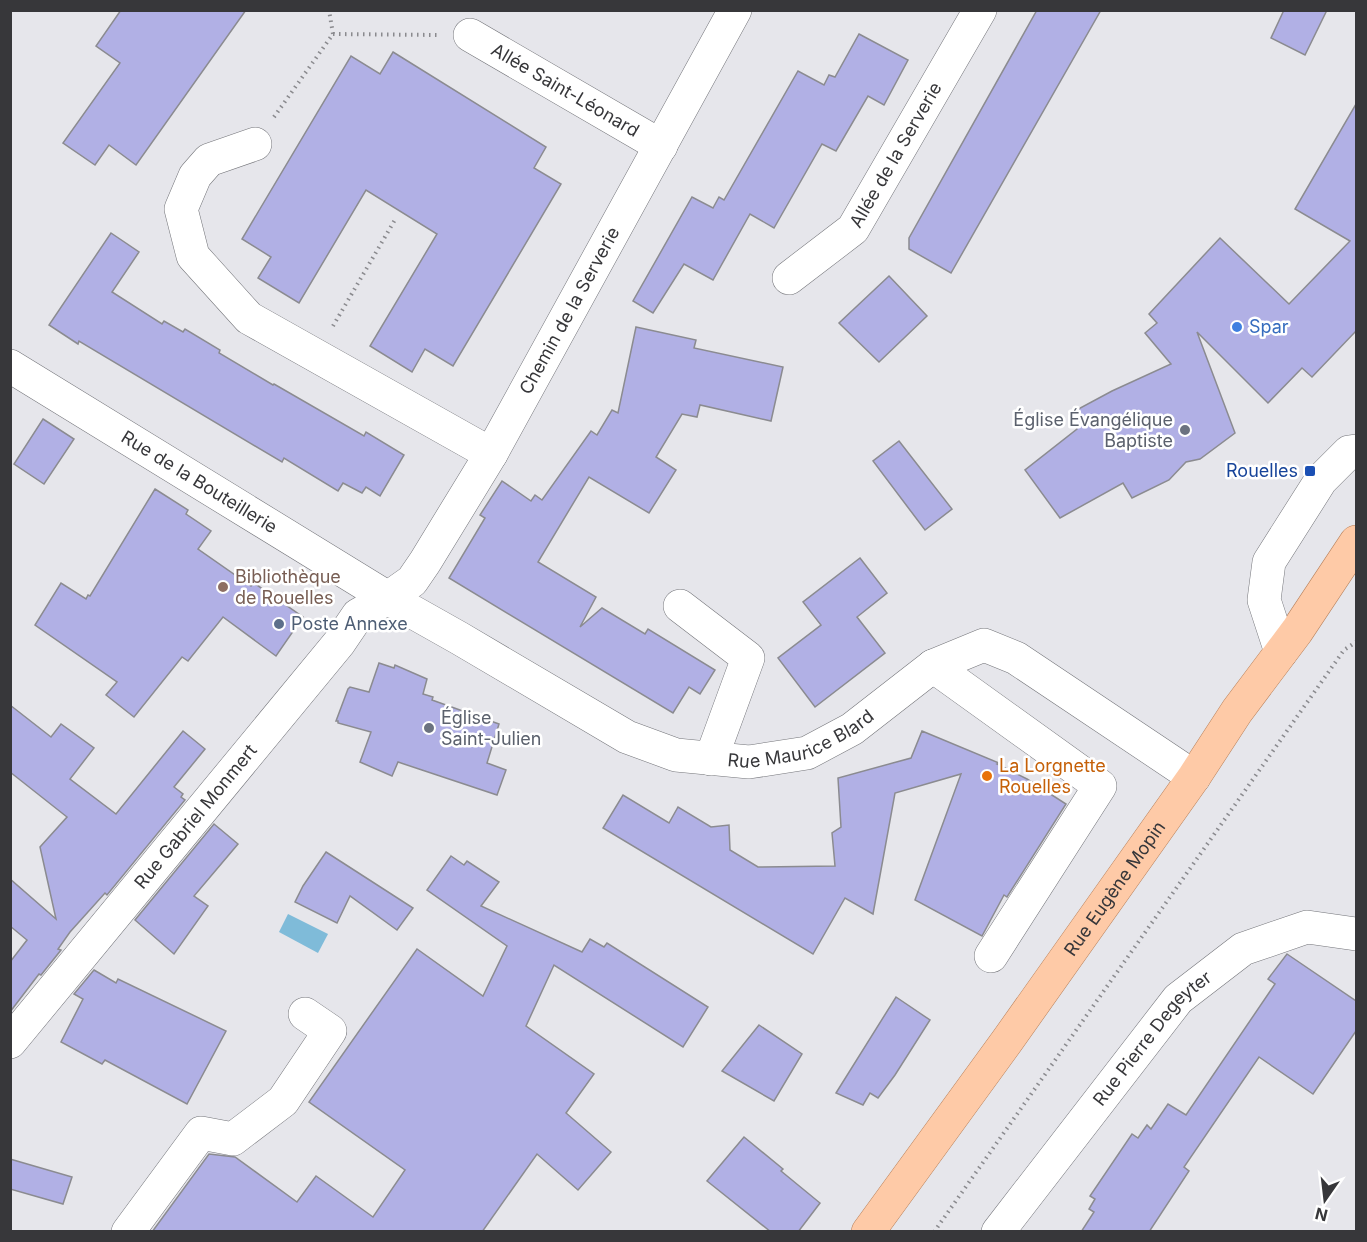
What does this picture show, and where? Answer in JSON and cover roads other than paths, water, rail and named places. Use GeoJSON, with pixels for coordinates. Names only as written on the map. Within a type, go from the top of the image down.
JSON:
{"type":"FeatureCollection","features":[{"type":"Feature","properties":{"kind":"main road","name":"Rue Eugène Mopin"},"geometry":{"type":"LineString","coordinates":[[868,1232],[1194,777],[1237,711],[1297,631],[1356,542]]}},
{"type":"Feature","properties":{"kind":"street","name":"Chemin de la Serverie"},"geometry":{"type":"LineString","coordinates":[[388,598],[412,581],[491,454],[735,10]]}},
{"type":"Feature","properties":{"kind":"street","name":"Allée de la Serverie"},"geometry":{"type":"LineString","coordinates":[[789,278],[853,229],[980,10]]}},
{"type":"Feature","properties":{"kind":"street","name":"Allée Saint-Léonard"},"geometry":{"type":"LineString","coordinates":[[470,35],[661,146]]}},
{"type":"Feature","properties":{"kind":"street"},"geometry":{"type":"LineString","coordinates":[[255,144],[209,160],[195,176],[181,209],[194,256],[249,318],[491,454]]}},
{"type":"Feature","properties":{"kind":"street","name":"Rue de la Bouteillerie"},"geometry":{"type":"LineString","coordinates":[[10,366],[388,598]]}},
{"type":"Feature","properties":{"kind":"street"},"geometry":{"type":"LineString","coordinates":[[1281,652],[1264,600],[1269,561],[1321,480],[1349,452],[1356,452]]}},
{"type":"Feature","properties":{"kind":"street","name":"Rue Maurice Blard"},"geometry":{"type":"LineString","coordinates":[[388,598],[632,740],[676,755],[749,762],[807,753],[852,729],[933,666],[984,645],[1016,658],[1194,777]]}},
{"type":"Feature","properties":{"kind":"street","name":"Rue Gabriel Monmert"},"geometry":{"type":"LineString","coordinates":[[10,1042],[339,643],[358,615],[388,598]]}},
{"type":"Feature","properties":{"kind":"street"},"geometry":{"type":"LineString","coordinates":[[680,606],[748,658],[711,759]]}},
{"type":"Feature","properties":{"kind":"street"},"geometry":{"type":"LineString","coordinates":[[933,666],[1100,786],[991,956]]}},
{"type":"Feature","properties":{"kind":"street","name":"Rue Pierre Degeyter"},"geometry":{"type":"LineString","coordinates":[[998,1232],[1178,999],[1243,949],[1307,927],[1356,934]]}},
{"type":"Feature","properties":{"kind":"street"},"geometry":{"type":"LineString","coordinates":[[128,1232],[201,1132],[233,1139],[283,1101],[330,1031],[305,1014]]}},
{"type":"Feature","properties":{"kind":"water"},"geometry":{"type":"Polygon","coordinates":[[[288,914],[328,934],[318,953],[279,932],[288,914]]]}},
{"type":"Feature","properties":{"kind":"place","name":"Spar"},"geometry":{"type":"Point","coordinates":[1237,327]}},
{"type":"Feature","properties":{"kind":"place","name":"Église Évangélique Baptiste"},"geometry":{"type":"Point","coordinates":[1185,430]}},
{"type":"Feature","properties":{"kind":"place","name":"Rouelles"},"geometry":{"type":"Point","coordinates":[1310,471]}},
{"type":"Feature","properties":{"kind":"place","name":"Bibliothèque de Rouelles"},"geometry":{"type":"Point","coordinates":[223,587]}},
{"type":"Feature","properties":{"kind":"place","name":"Poste Annexe"},"geometry":{"type":"Point","coordinates":[279,624]}},
{"type":"Feature","properties":{"kind":"place","name":"Église Saint-Julien"},"geometry":{"type":"Point","coordinates":[429,728]}},
{"type":"Feature","properties":{"kind":"place","name":"La Lorgnette Rouelles"},"geometry":{"type":"Point","coordinates":[987,776]}}]}
